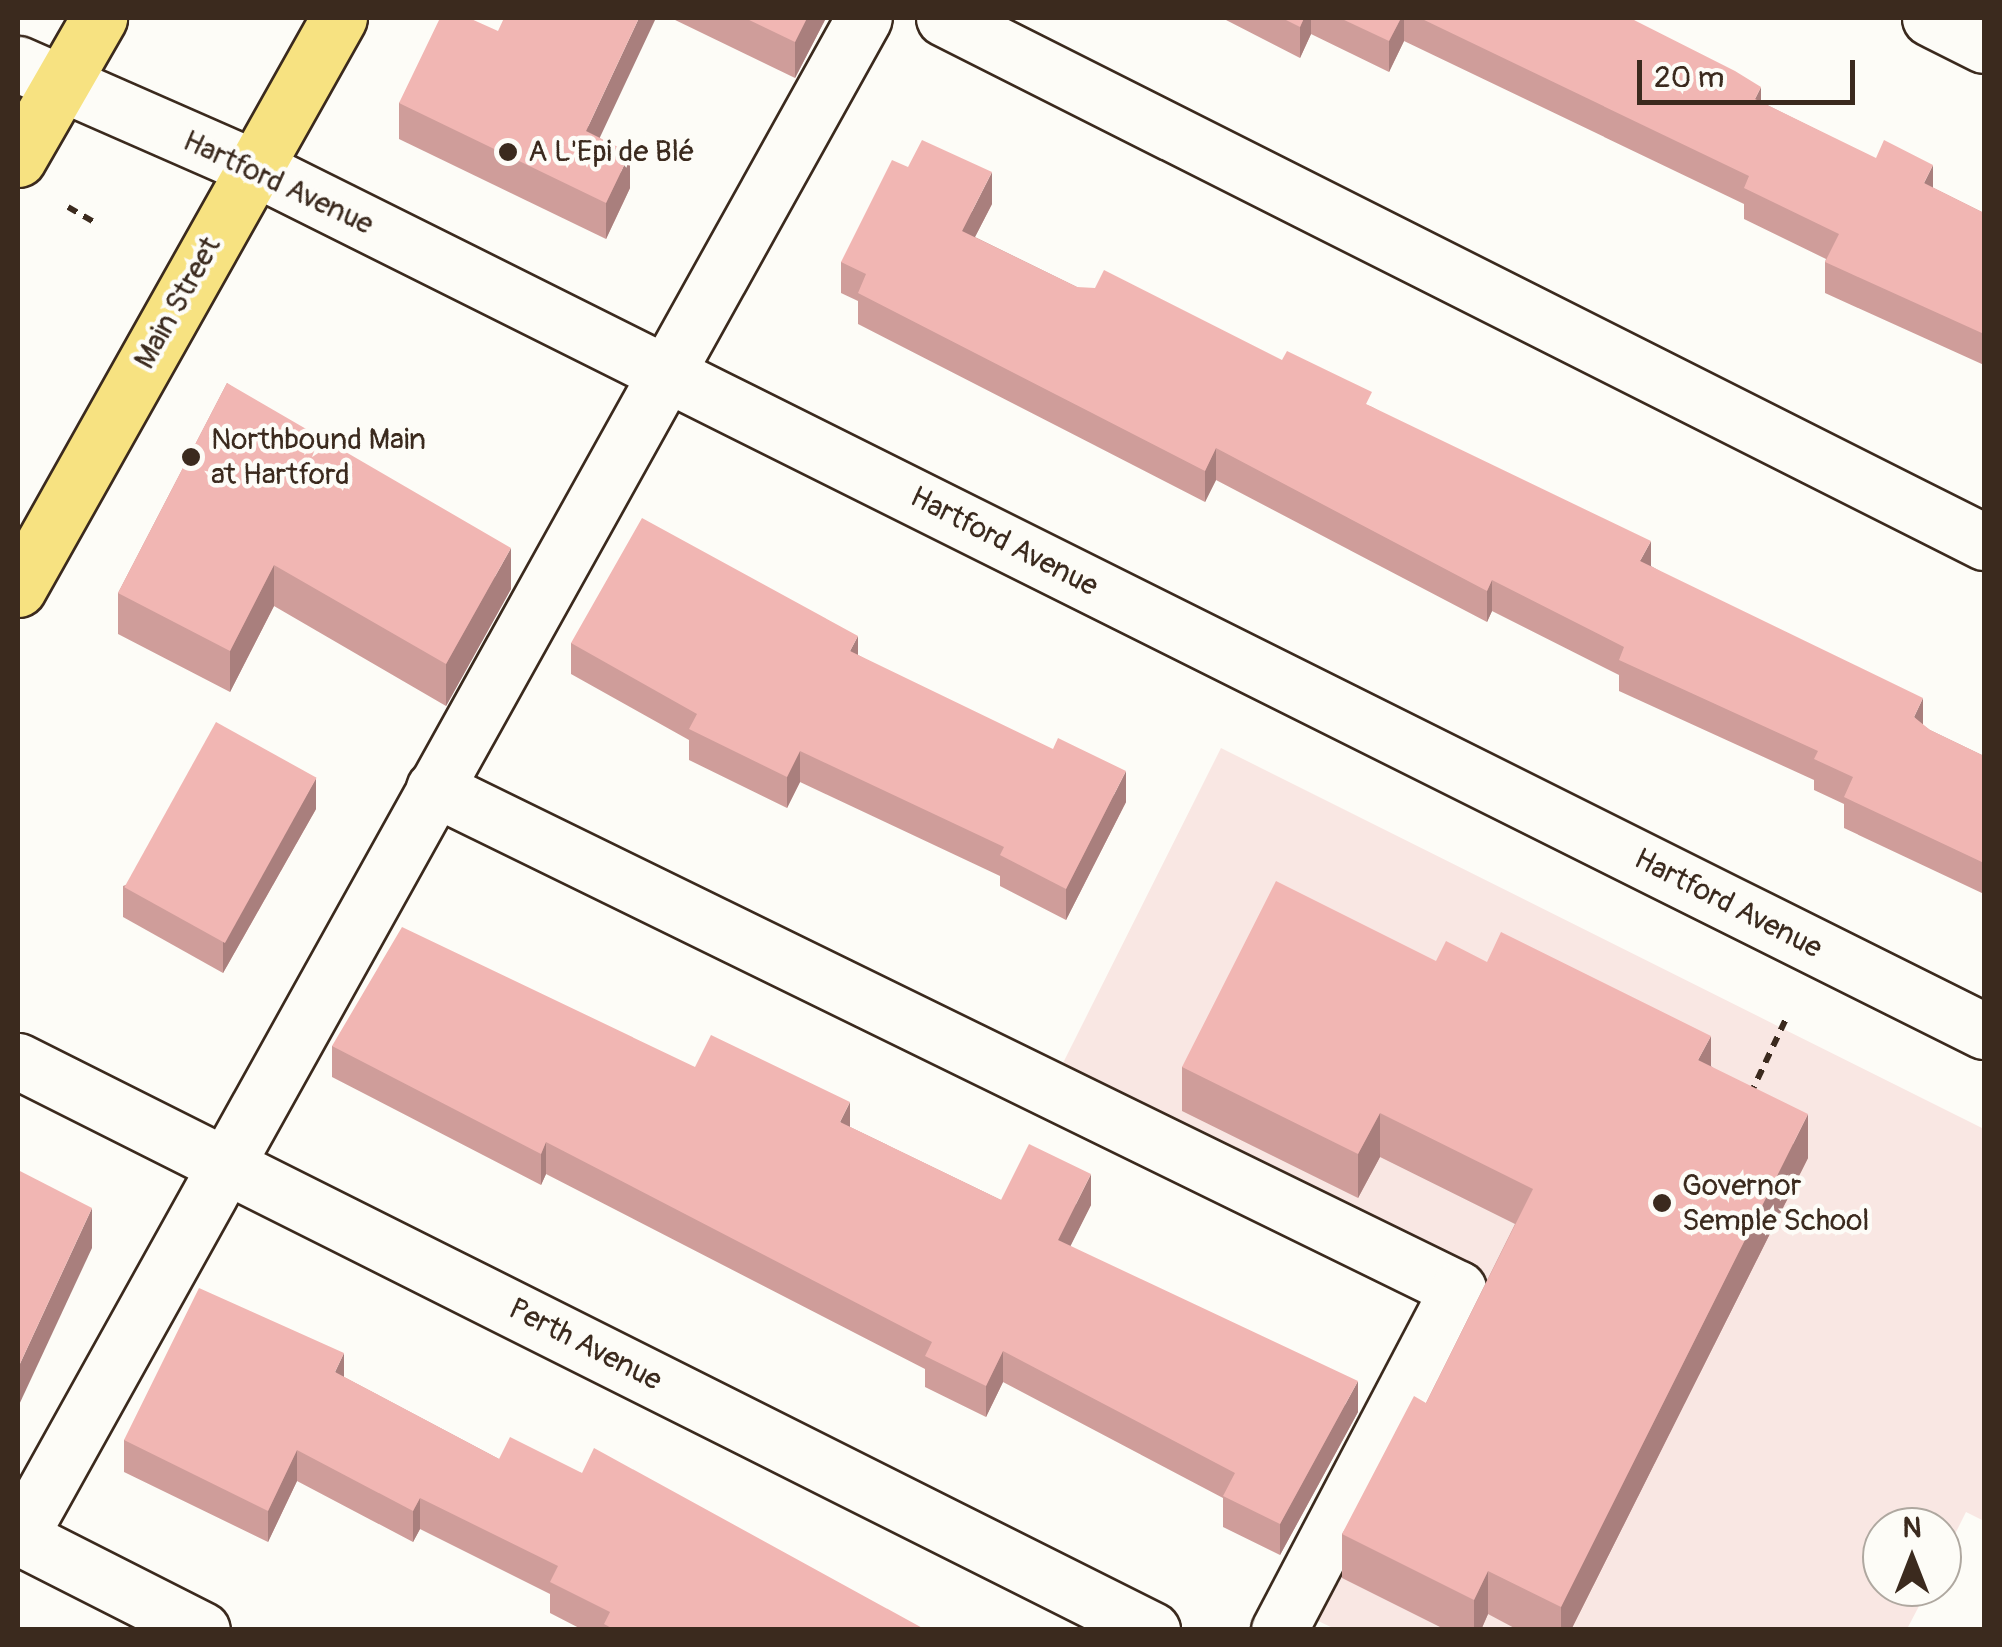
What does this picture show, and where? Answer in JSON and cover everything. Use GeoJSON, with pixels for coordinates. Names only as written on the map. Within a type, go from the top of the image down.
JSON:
{"type":"FeatureCollection","features":[{"type":"Feature","properties":{"kind":"main road"},"geometry":{"type":"LineString","coordinates":[[18,159],[39,75],[99,18]]}},
{"type":"Feature","properties":{"kind":"main road","name":"Main Street"},"geometry":{"type":"LineString","coordinates":[[18,589],[340,18]]}},
{"type":"Feature","properties":{"kind":"street"},"geometry":{"type":"LineString","coordinates":[[202,1630],[18,1538],[864,18]]}},
{"type":"Feature","properties":{"kind":"street"},"geometry":{"type":"LineString","coordinates":[[944,18],[1984,542]]}},
{"type":"Feature","properties":{"kind":"street"},"geometry":{"type":"LineString","coordinates":[[1930,18],[1984,45]]}},
{"type":"Feature","properties":{"kind":"street","name":"Hartford Avenue"},"geometry":{"type":"LineString","coordinates":[[39,75],[254,168],[1984,1032]]}},
{"type":"Feature","properties":{"kind":"street"},"geometry":{"type":"LineString","coordinates":[[434,788],[1458,1289],[1279,1630]]}},
{"type":"Feature","properties":{"kind":"street","name":"Perth Avenue"},"geometry":{"type":"LineString","coordinates":[[18,1061],[1152,1630]]}},
{"type":"Feature","properties":{"kind":"path"},"geometry":{"type":"LineString","coordinates":[[68,207],[94,222]]}},
{"type":"Feature","properties":{"kind":"path"},"geometry":{"type":"LineString","coordinates":[[1748,1099],[1786,1019]]}},
{"type":"Feature","properties":{"kind":"shaded area","name":"Governor Semple School"},"geometry":{"type":"Polygon","coordinates":[[[1221,748],[1984,1129],[1984,1521],[1966,1512],[1962,1520],[1962,1507],[1862,1507],[1862,1607],[1919,1607],[1907,1629],[1335,1629],[1314,1619],[1486,1277],[1062,1065],[1221,748]]]}},
{"type":"Feature","properties":{"kind":"building"},"geometry":{"type":"Polygon","coordinates":[[[440,18],[469,18],[498,31],[504,18],[639,18],[586,131],[630,153],[606,203],[399,103],[440,18]]]}},
{"type":"Feature","properties":{"kind":"building"},"geometry":{"type":"Polygon","coordinates":[[[745,18],[807,18],[795,42],[745,18]]]}},
{"type":"Feature","properties":{"kind":"building"},"geometry":{"type":"Polygon","coordinates":[[[1282,18],[1304,18],[1300,27],[1282,18]]]}},
{"type":"Feature","properties":{"kind":"building"},"geometry":{"type":"Polygon","coordinates":[[[1340,18],[1401,18],[1389,41],[1340,18]]]}},
{"type":"Feature","properties":{"kind":"building"},"geometry":{"type":"Polygon","coordinates":[[[1420,18],[1630,18],[1761,87],[1755,99],[1876,158],[1884,140],[1933,165],[1924,183],[1984,213],[1984,334],[1825,262],[1839,234],[1744,188],[1749,176],[1420,18]]]}},
{"type":"Feature","properties":{"kind":"building"},"geometry":{"type":"Polygon","coordinates":[[[922,140],[992,172],[962,231],[1077,287],[1095,288],[1104,270],[1282,360],[1287,351],[1372,392],[1366,404],[1651,541],[1640,561],[1923,698],[1914,717],[1930,730],[1984,756],[1984,863],[1844,797],[1853,777],[1814,759],[1818,751],[1619,660],[1624,647],[1492,580],[1487,591],[1216,448],[1205,471],[858,293],[866,274],[841,262],[892,160],[908,167],[922,140]]]}},
{"type":"Feature","properties":{"kind":"building"},"geometry":{"type":"Polygon","coordinates":[[[227,383],[511,548],[446,664],[274,565],[230,651],[118,593],[227,383]]]}},
{"type":"Feature","properties":{"kind":"building"},"geometry":{"type":"Polygon","coordinates":[[[642,518],[858,636],[850,651],[1053,749],[1058,738],[1126,771],[1066,889],[1000,855],[1004,847],[800,751],[787,777],[689,729],[697,714],[571,643],[642,518]]]}},
{"type":"Feature","properties":{"kind":"building"},"geometry":{"type":"Polygon","coordinates":[[[216,722],[317,778],[225,943],[124,887],[216,722]]]}},
{"type":"Feature","properties":{"kind":"building"},"geometry":{"type":"Polygon","coordinates":[[[1276,881],[1436,961],[1446,941],[1487,962],[1501,932],[1711,1036],[1698,1060],[1808,1114],[1561,1607],[1488,1571],[1474,1600],[1342,1534],[1414,1396],[1426,1403],[1533,1189],[1380,1113],[1358,1154],[1182,1067],[1276,881]]]}},
{"type":"Feature","properties":{"kind":"building"},"geometry":{"type":"Polygon","coordinates":[[[402,927],[695,1067],[711,1035],[850,1102],[840,1122],[1001,1200],[1029,1144],[1091,1174],[1058,1240],[1358,1381],[1280,1524],[1223,1496],[1235,1473],[1003,1351],[986,1386],[925,1356],[932,1342],[546,1142],[541,1154],[332,1046],[402,927]]]}},
{"type":"Feature","properties":{"kind":"building"},"geometry":{"type":"Polygon","coordinates":[[[18,1170],[92,1208],[18,1368],[18,1170]]]}},
{"type":"Feature","properties":{"kind":"building"},"geometry":{"type":"Polygon","coordinates":[[[199,1288],[344,1353],[335,1372],[499,1459],[510,1437],[582,1473],[594,1448],[926,1630],[615,1630],[604,1624],[610,1612],[550,1582],[558,1566],[420,1498],[413,1511],[297,1450],[268,1511],[124,1440],[199,1288]]]}},
{"type":"Feature","properties":{"kind":"place","name":"A L'Epi de Blé"},"geometry":{"type":"Point","coordinates":[508,152]}},
{"type":"Feature","properties":{"kind":"place","name":"Northbound Main at Hartford"},"geometry":{"type":"Point","coordinates":[191,457]}},
{"type":"Feature","properties":{"kind":"place","name":"Governor Semple School"},"geometry":{"type":"Point","coordinates":[1662,1203]}}]}
